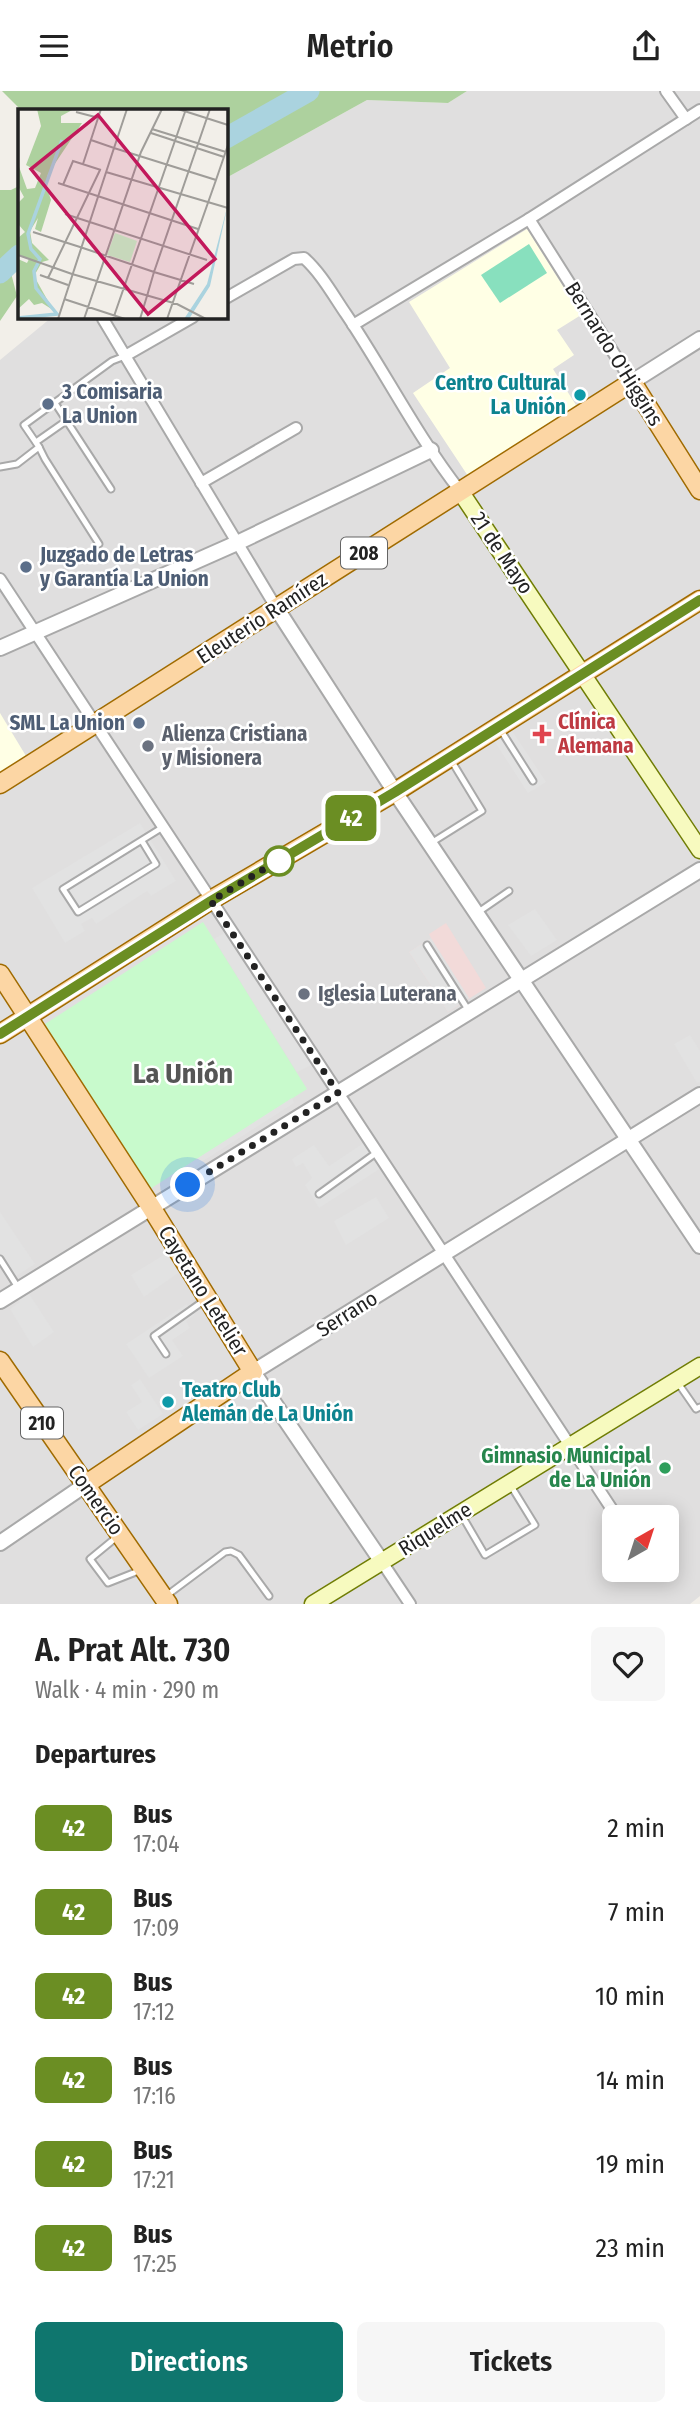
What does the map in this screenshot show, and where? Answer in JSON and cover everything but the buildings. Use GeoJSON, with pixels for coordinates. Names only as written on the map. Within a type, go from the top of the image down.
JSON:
{"type":"FeatureCollection","features":[{"type":"Feature","properties":{"kind":"main road","name":"Bernardo O'Higgins"},"geometry":{"type":"LineString","coordinates":[[632,382],[700,490]]}},
{"type":"Feature","properties":{"kind":"main road","name":"Eleuterio Ramírez"},"geometry":{"type":"LineString","coordinates":[[0,784],[632,382]]}},
{"type":"Feature","properties":{"kind":"main road","name":"21 de Mayo"},"geometry":{"type":"LineString","coordinates":[[460,491],[700,850]]}},
{"type":"Feature","properties":{"kind":"main road"},"geometry":{"type":"LineString","coordinates":[[0,1034],[211,901],[395,792],[700,600]]}},
{"type":"Feature","properties":{"kind":"main road","name":"Cayetano Letelier"},"geometry":{"type":"LineString","coordinates":[[0,974],[151,1207],[253,1371]]}},
{"type":"Feature","properties":{"kind":"main road","name":"Comercio"},"geometry":{"type":"LineString","coordinates":[[0,1361],[166,1601]]}},
{"type":"Feature","properties":{"kind":"main road","name":"Riquelme"},"geometry":{"type":"LineString","coordinates":[[313,1604],[700,1366]]}},
{"type":"Feature","properties":{"kind":"main road","name":"Serrano"},"geometry":{"type":"LineString","coordinates":[[85,1485],[253,1371]]}},
{"type":"Feature","properties":{"kind":"street"},"geometry":{"type":"LineString","coordinates":[[666,91],[686,119]]}},
{"type":"Feature","properties":{"kind":"street"},"geometry":{"type":"LineString","coordinates":[[353,325],[529,219],[700,110]]}},
{"type":"Feature","properties":{"kind":"street","name":"Bernardo O'Higgins"},"geometry":{"type":"LineString","coordinates":[[529,219],[632,382]]}},
{"type":"Feature","properties":{"kind":"street","name":"21 de Mayo"},"geometry":{"type":"LineString","coordinates":[[228,297],[294,259],[304,258],[314,267],[353,325],[431,450],[460,491]]}},
{"type":"Feature","properties":{"kind":"street"},"geometry":{"type":"LineString","coordinates":[[103,319],[277,609],[395,792],[700,1246]]}},
{"type":"Feature","properties":{"kind":"street"},"geometry":{"type":"LineString","coordinates":[[125,356],[190,319]]}},
{"type":"Feature","properties":{"kind":"street","name":"Eleuterio Ramírez"},"geometry":{"type":"LineString","coordinates":[[632,382],[700,339]]}},
{"type":"Feature","properties":{"kind":"street"},"geometry":{"type":"LineString","coordinates":[[201,483],[296,428]]}},
{"type":"Feature","properties":{"kind":"street"},"geometry":{"type":"LineString","coordinates":[[0,648],[237,543],[431,450]]}},
{"type":"Feature","properties":{"kind":"street"},"geometry":{"type":"LineString","coordinates":[[0,579],[609,1505]]}},
{"type":"Feature","properties":{"kind":"street"},"geometry":{"type":"LineString","coordinates":[[0,1301],[700,870]]}},
{"type":"Feature","properties":{"kind":"street","name":"Serrano"},"geometry":{"type":"LineString","coordinates":[[253,1371],[700,1095]]}},
{"type":"Feature","properties":{"kind":"street","name":"Cayetano Letelier"},"geometry":{"type":"LineString","coordinates":[[253,1371],[410,1604]]}},
{"type":"Feature","properties":{"kind":"street","name":"Serrano"},"geometry":{"type":"LineString","coordinates":[[0,1543],[85,1485]]}},
{"type":"Feature","properties":{"kind":"lane"},"geometry":{"type":"LineString","coordinates":[[99,544],[24,425],[112,361],[125,356]]}},
{"type":"Feature","properties":{"kind":"lane"},"geometry":{"type":"LineString","coordinates":[[55,404],[111,489]]}},
{"type":"Feature","properties":{"kind":"lane"},"geometry":{"type":"LineString","coordinates":[[0,467],[17,464],[66,421]]}},
{"type":"Feature","properties":{"kind":"lane"},"geometry":{"type":"LineString","coordinates":[[499,727],[533,782]]}},
{"type":"Feature","properties":{"kind":"lane"},"geometry":{"type":"LineString","coordinates":[[430,844],[482,811],[449,758]]}},
{"type":"Feature","properties":{"kind":"lane"},"geometry":{"type":"LineString","coordinates":[[142,841],[156,864],[78,912],[63,889],[163,827]]}},
{"type":"Feature","properties":{"kind":"lane"},"geometry":{"type":"LineString","coordinates":[[477,913],[509,891]]}},
{"type":"Feature","properties":{"kind":"lane"},"geometry":{"type":"LineString","coordinates":[[427,945],[470,1011]]}},
{"type":"Feature","properties":{"kind":"lane"},"geometry":{"type":"LineString","coordinates":[[319,1194],[377,1152]]}},
{"type":"Feature","properties":{"kind":"lane"},"geometry":{"type":"LineString","coordinates":[[0,1259],[19,1289]]}},
{"type":"Feature","properties":{"kind":"lane"},"geometry":{"type":"LineString","coordinates":[[166,1354],[154,1336],[208,1299]]}},
{"type":"Feature","properties":{"kind":"lane"},"geometry":{"type":"LineString","coordinates":[[676,1381],[696,1409],[700,1406]]}},
{"type":"Feature","properties":{"kind":"lane"},"geometry":{"type":"LineString","coordinates":[[461,1513],[485,1555],[535,1525],[509,1484]]}},
{"type":"Feature","properties":{"kind":"lane"},"geometry":{"type":"LineString","coordinates":[[120,1534],[90,1559],[108,1583],[144,1569]]}},
{"type":"Feature","properties":{"kind":"lane"},"geometry":{"type":"LineString","coordinates":[[166,1601],[225,1552],[231,1551],[239,1555],[268,1597]]}},
{"type":"Feature","properties":{"kind":"shaded area"},"geometry":{"type":"Polygon","coordinates":[[[467,91],[700,91],[700,1596],[690,1604],[0,1604],[0,360],[50,319],[228,319],[228,177],[367,100],[448,103],[467,91]]]}},
{"type":"Feature","properties":{"kind":"shaded area"},"geometry":{"type":"Polygon","coordinates":[[[527,229],[581,315],[557,330],[574,355],[553,369],[576,405],[468,476],[413,393],[450,368],[409,302],[527,229]]]}},
{"type":"Feature","properties":{"kind":"shaded area"},"geometry":{"type":"Polygon","coordinates":[[[0,713],[26,756],[0,772],[0,713]]]}},
{"type":"Feature","properties":{"kind":"shaded area"},"geometry":{"type":"Polygon","coordinates":[[[512,731],[546,782],[528,793],[495,742],[512,731]]]}},
{"type":"Feature","properties":{"kind":"shaded area"},"geometry":{"type":"Polygon","coordinates":[[[140,823],[176,881],[151,896],[147,891],[96,924],[92,918],[81,924],[85,931],[65,943],[32,888],[140,823]]]}},
{"type":"Feature","properties":{"kind":"shaded area"},"geometry":{"type":"Polygon","coordinates":[[[535,909],[557,940],[531,956],[508,925],[535,909]]]}},
{"type":"Feature","properties":{"kind":"shaded area"},"geometry":{"type":"Polygon","coordinates":[[[446,923],[486,988],[448,1012],[409,952],[431,938],[429,934],[446,923]]]}},
{"type":"Feature","properties":{"kind":"shaded area"},"geometry":{"type":"Polygon","coordinates":[[[228,931],[313,1064],[297,1072],[214,939],[228,931]]]}},
{"type":"Feature","properties":{"kind":"shaded area"},"geometry":{"type":"Polygon","coordinates":[[[431,938],[469,998],[448,1012],[409,952],[431,938]]]}},
{"type":"Feature","properties":{"kind":"shaded area"},"geometry":{"type":"Polygon","coordinates":[[[690,1035],[700,1051],[700,1082],[697,1083],[674,1044],[690,1035]]]}},
{"type":"Feature","properties":{"kind":"shaded area"},"geometry":{"type":"Polygon","coordinates":[[[292,1098],[294,1103],[173,1180],[170,1176],[292,1098]]]}},
{"type":"Feature","properties":{"kind":"shaded area"},"geometry":{"type":"Polygon","coordinates":[[[365,1142],[381,1168],[319,1208],[305,1185],[312,1178],[303,1163],[296,1167],[292,1159],[314,1145],[329,1166],[365,1142]]]}},
{"type":"Feature","properties":{"kind":"shaded area"},"geometry":{"type":"Polygon","coordinates":[[[376,1197],[389,1218],[346,1245],[334,1221],[376,1197]]]}},
{"type":"Feature","properties":{"kind":"shaded area"},"geometry":{"type":"Polygon","coordinates":[[[0,1212],[35,1264],[16,1276],[0,1253],[0,1212]]]}},
{"type":"Feature","properties":{"kind":"shaded area"},"geometry":{"type":"Polygon","coordinates":[[[172,1250],[184,1269],[144,1297],[131,1275],[172,1250]]]}},
{"type":"Feature","properties":{"kind":"shaded area"},"geometry":{"type":"Polygon","coordinates":[[[26,1289],[54,1332],[33,1347],[10,1309],[20,1302],[15,1295],[26,1289]]]}},
{"type":"Feature","properties":{"kind":"shaded area"},"geometry":{"type":"Polygon","coordinates":[[[187,1304],[195,1315],[186,1321],[190,1328],[172,1340],[183,1356],[149,1378],[126,1344],[187,1304]]]}},
{"type":"Feature","properties":{"kind":"shaded area"},"geometry":{"type":"Polygon","coordinates":[[[140,1379],[163,1414],[138,1430],[126,1412],[142,1402],[131,1385],[140,1379]]]}},
{"type":"Feature","properties":{"kind":"green space"},"geometry":{"type":"Polygon","coordinates":[[[2,91],[467,91],[448,103],[367,100],[228,177],[228,109],[20,109],[2,91]]]}},
{"type":"Feature","properties":{"kind":"green space"},"geometry":{"type":"Polygon","coordinates":[[[18,186],[18,269],[11,273],[17,296],[0,321],[0,190],[18,186]]]}},
{"type":"Feature","properties":{"kind":"green space"},"geometry":{"type":"Polygon","coordinates":[[[529,244],[547,273],[500,303],[481,275],[529,244]]]}},
{"type":"Feature","properties":{"kind":"green space"},"geometry":{"type":"Polygon","coordinates":[[[203,922],[307,1089],[150,1189],[45,1024],[203,922]]]}},
{"type":"Feature","properties":{"kind":"waterway"},"geometry":{"type":"LineString","coordinates":[[228,137],[309,91]]}},
{"type":"Feature","properties":{"kind":"waterway"},"geometry":{"type":"LineString","coordinates":[[0,273],[18,256]]}},
{"type":"Feature","properties":{"kind":"bus line","name":"42"},"geometry":{"type":"LineString","coordinates":[[0,1034],[211,901],[395,792],[700,600]]}},
{"type":"Feature","properties":{"kind":"place","name":"Centro Cultural La Unión"},"geometry":{"type":"Point","coordinates":[580,395]}},
{"type":"Feature","properties":{"kind":"place","name":"3 Comisaria La Union"},"geometry":{"type":"Point","coordinates":[48,404]}},
{"type":"Feature","properties":{"kind":"place","name":"Juzgado de Letras y Garantía La Union"},"geometry":{"type":"Point","coordinates":[26,567]}},
{"type":"Feature","properties":{"kind":"place","name":"SML La Union"},"geometry":{"type":"Point","coordinates":[139,723]}},
{"type":"Feature","properties":{"kind":"place","name":"Clínica Alemana"},"geometry":{"type":"Point","coordinates":[542,734]}},
{"type":"Feature","properties":{"kind":"place","name":"Alienza Cristiana y Misionera"},"geometry":{"type":"Point","coordinates":[148,746]}},
{"type":"Feature","properties":{"kind":"place","name":"Iglesia Luterana"},"geometry":{"type":"Point","coordinates":[304,994]}},
{"type":"Feature","properties":{"kind":"place","name":"Teatro Club Alemán de La Unión"},"geometry":{"type":"Point","coordinates":[168,1402]}},
{"type":"Feature","properties":{"kind":"place","name":"Gimnasio Municipal de La Unión"},"geometry":{"type":"Point","coordinates":[665,1468]}},
{"type":"Feature","properties":{"kind":"district","name":"La Unión"},"geometry":{"type":"Point","coordinates":[183,1073]}},
{"type":"Feature","properties":{"kind":"route"},"geometry":{"type":"LineString","coordinates":[[188,1185],[338,1093],[211,901],[286,856],[279,861]]}}]}
